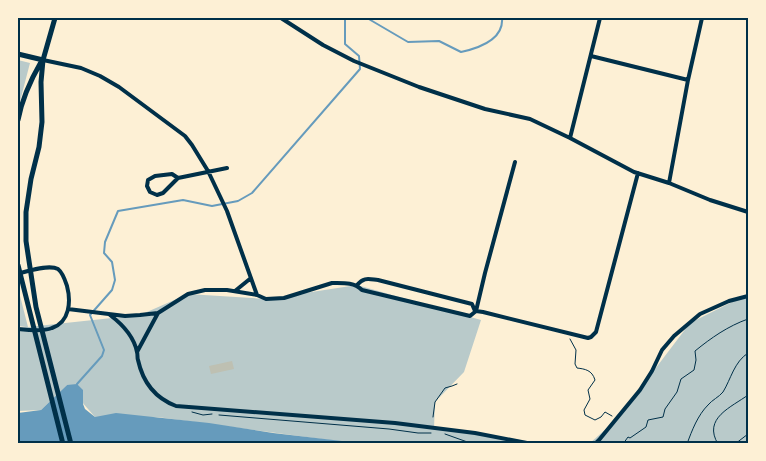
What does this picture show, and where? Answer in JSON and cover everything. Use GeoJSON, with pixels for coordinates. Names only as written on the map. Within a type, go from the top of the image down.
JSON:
{"type":"FeatureCollection","features":[{"type":"Feature","properties":{"kind":"main road"},"geometry":{"type":"LineString","coordinates":[[55,18],[43,60],[41,82],[42,122],[26,212],[26,241],[36,307],[71,444]]}},
{"type":"Feature","properties":{"kind":"main road"},"geometry":{"type":"LineString","coordinates":[[18,54],[43,60]]}},
{"type":"Feature","properties":{"kind":"main road"},"geometry":{"type":"LineString","coordinates":[[18,120],[31,80],[43,60]]}},
{"type":"Feature","properties":{"kind":"main road"},"geometry":{"type":"LineString","coordinates":[[18,265],[63,444]]}},
{"type":"Feature","properties":{"kind":"street"},"geometry":{"type":"LineString","coordinates":[[281,18],[323,45],[366,66],[419,87],[485,109],[530,119],[638,173],[748,212]]}},
{"type":"Feature","properties":{"kind":"street"},"geometry":{"type":"LineString","coordinates":[[570,138],[600,18]]}},
{"type":"Feature","properties":{"kind":"street"},"geometry":{"type":"LineString","coordinates":[[669,184],[688,80],[702,18]]}},
{"type":"Feature","properties":{"kind":"street"},"geometry":{"type":"LineString","coordinates":[[591,56],[688,80]]}},
{"type":"Feature","properties":{"kind":"street"},"geometry":{"type":"LineString","coordinates":[[43,60],[81,68],[100,76],[120,88],[185,136],[208,171],[227,211],[258,295]]}},
{"type":"Feature","properties":{"kind":"street"},"geometry":{"type":"LineString","coordinates":[[68,309],[125,316],[158,313],[188,294],[205,290],[235,291],[258,295],[266,299],[284,298],[332,283],[357,285],[362,290],[470,316],[476,311],[515,162]]}},
{"type":"Feature","properties":{"kind":"street"},"geometry":{"type":"LineString","coordinates":[[178,178],[172,174],[155,176],[148,180],[147,186],[150,192],[157,195],[163,193],[178,178],[226,168]]}},
{"type":"Feature","properties":{"kind":"street"},"geometry":{"type":"LineString","coordinates":[[357,285],[361,280],[378,280],[472,304],[476,311],[570,334],[591,337],[596,332],[638,173]]}},
{"type":"Feature","properties":{"kind":"street"},"geometry":{"type":"LineString","coordinates":[[18,329],[52,328],[65,318],[70,302],[63,274],[58,269],[50,267],[20,273]]}},
{"type":"Feature","properties":{"kind":"street"},"geometry":{"type":"LineString","coordinates":[[235,291],[251,278]]}},
{"type":"Feature","properties":{"kind":"street"},"geometry":{"type":"LineString","coordinates":[[594,444],[640,390],[662,350],[674,336],[700,314],[728,301],[748,296]]}},
{"type":"Feature","properties":{"kind":"street"},"geometry":{"type":"LineString","coordinates":[[138,352],[158,313]]}},
{"type":"Feature","properties":{"kind":"street"},"geometry":{"type":"LineString","coordinates":[[110,314],[130,336],[138,352],[138,360],[150,389],[167,402],[176,406],[395,423],[475,433],[532,444]]}},
{"type":"Feature","properties":{"kind":"path"},"geometry":{"type":"LineString","coordinates":[[623,444],[628,436],[630,438],[646,427],[648,420],[663,417],[665,409],[677,392],[681,379],[694,370],[695,351],[717,334],[748,319]]}},
{"type":"Feature","properties":{"kind":"path"},"geometry":{"type":"LineString","coordinates":[[570,334],[570,340],[576,350],[575,364],[577,368],[588,370],[594,375],[595,380],[588,390],[590,399],[584,410],[585,415],[595,420],[605,412],[617,419]]}},
{"type":"Feature","properties":{"kind":"path"},"geometry":{"type":"LineString","coordinates":[[688,444],[701,413],[722,394],[738,362],[748,353]]}},
{"type":"Feature","properties":{"kind":"path"},"geometry":{"type":"LineString","coordinates":[[433,417],[435,402],[445,388],[457,384]]}},
{"type":"Feature","properties":{"kind":"path"},"geometry":{"type":"LineString","coordinates":[[718,444],[714,438],[714,426],[718,417],[726,408],[733,406],[748,396]]}},
{"type":"Feature","properties":{"kind":"path"},"geometry":{"type":"LineString","coordinates":[[189,412],[203,415],[213,414],[434,433]]}},
{"type":"Feature","properties":{"kind":"path"},"geometry":{"type":"LineString","coordinates":[[442,433],[474,444]]}},
{"type":"Feature","properties":{"kind":"path"},"geometry":{"type":"LineString","coordinates":[[735,444],[748,434]]}},
{"type":"Feature","properties":{"kind":"shaded area"},"geometry":{"type":"Polygon","coordinates":[[[18,60],[30,63],[18,109],[18,60]]]}},
{"type":"Feature","properties":{"kind":"shaded area"},"geometry":{"type":"Polygon","coordinates":[[[357,285],[481,320],[464,372],[435,402],[434,428],[541,443],[359,444],[157,417],[95,417],[67,385],[41,410],[18,411],[18,328],[26,327],[18,326],[18,288],[28,327],[140,315],[188,294],[266,299],[357,285]]]}},
{"type":"Feature","properties":{"kind":"shaded area"},"geometry":{"type":"Polygon","coordinates":[[[748,298],[748,443],[589,444],[617,419],[690,323],[738,299],[748,298]]]}},
{"type":"Feature","properties":{"kind":"water"},"geometry":{"type":"Polygon","coordinates":[[[77,384],[83,390],[85,409],[95,417],[116,413],[359,443],[18,443],[18,413],[41,410],[67,385],[77,384]]]}},
{"type":"Feature","properties":{"kind":"building"},"geometry":{"type":"Polygon","coordinates":[[[232,361],[234,369],[211,374],[209,366],[232,361]]]}},
{"type":"Feature","properties":{"kind":"waterway"},"geometry":{"type":"LineString","coordinates":[[77,384],[102,356],[104,350],[90,315],[112,290],[115,280],[112,262],[104,253],[105,242],[118,211],[183,200],[212,206],[238,201],[252,193],[360,69],[359,56],[345,44],[345,18]]}},
{"type":"Feature","properties":{"kind":"waterway"},"geometry":{"type":"LineString","coordinates":[[367,18],[408,42],[439,41],[461,52],[489,42],[499,32],[502,26],[502,18]]}}]}
